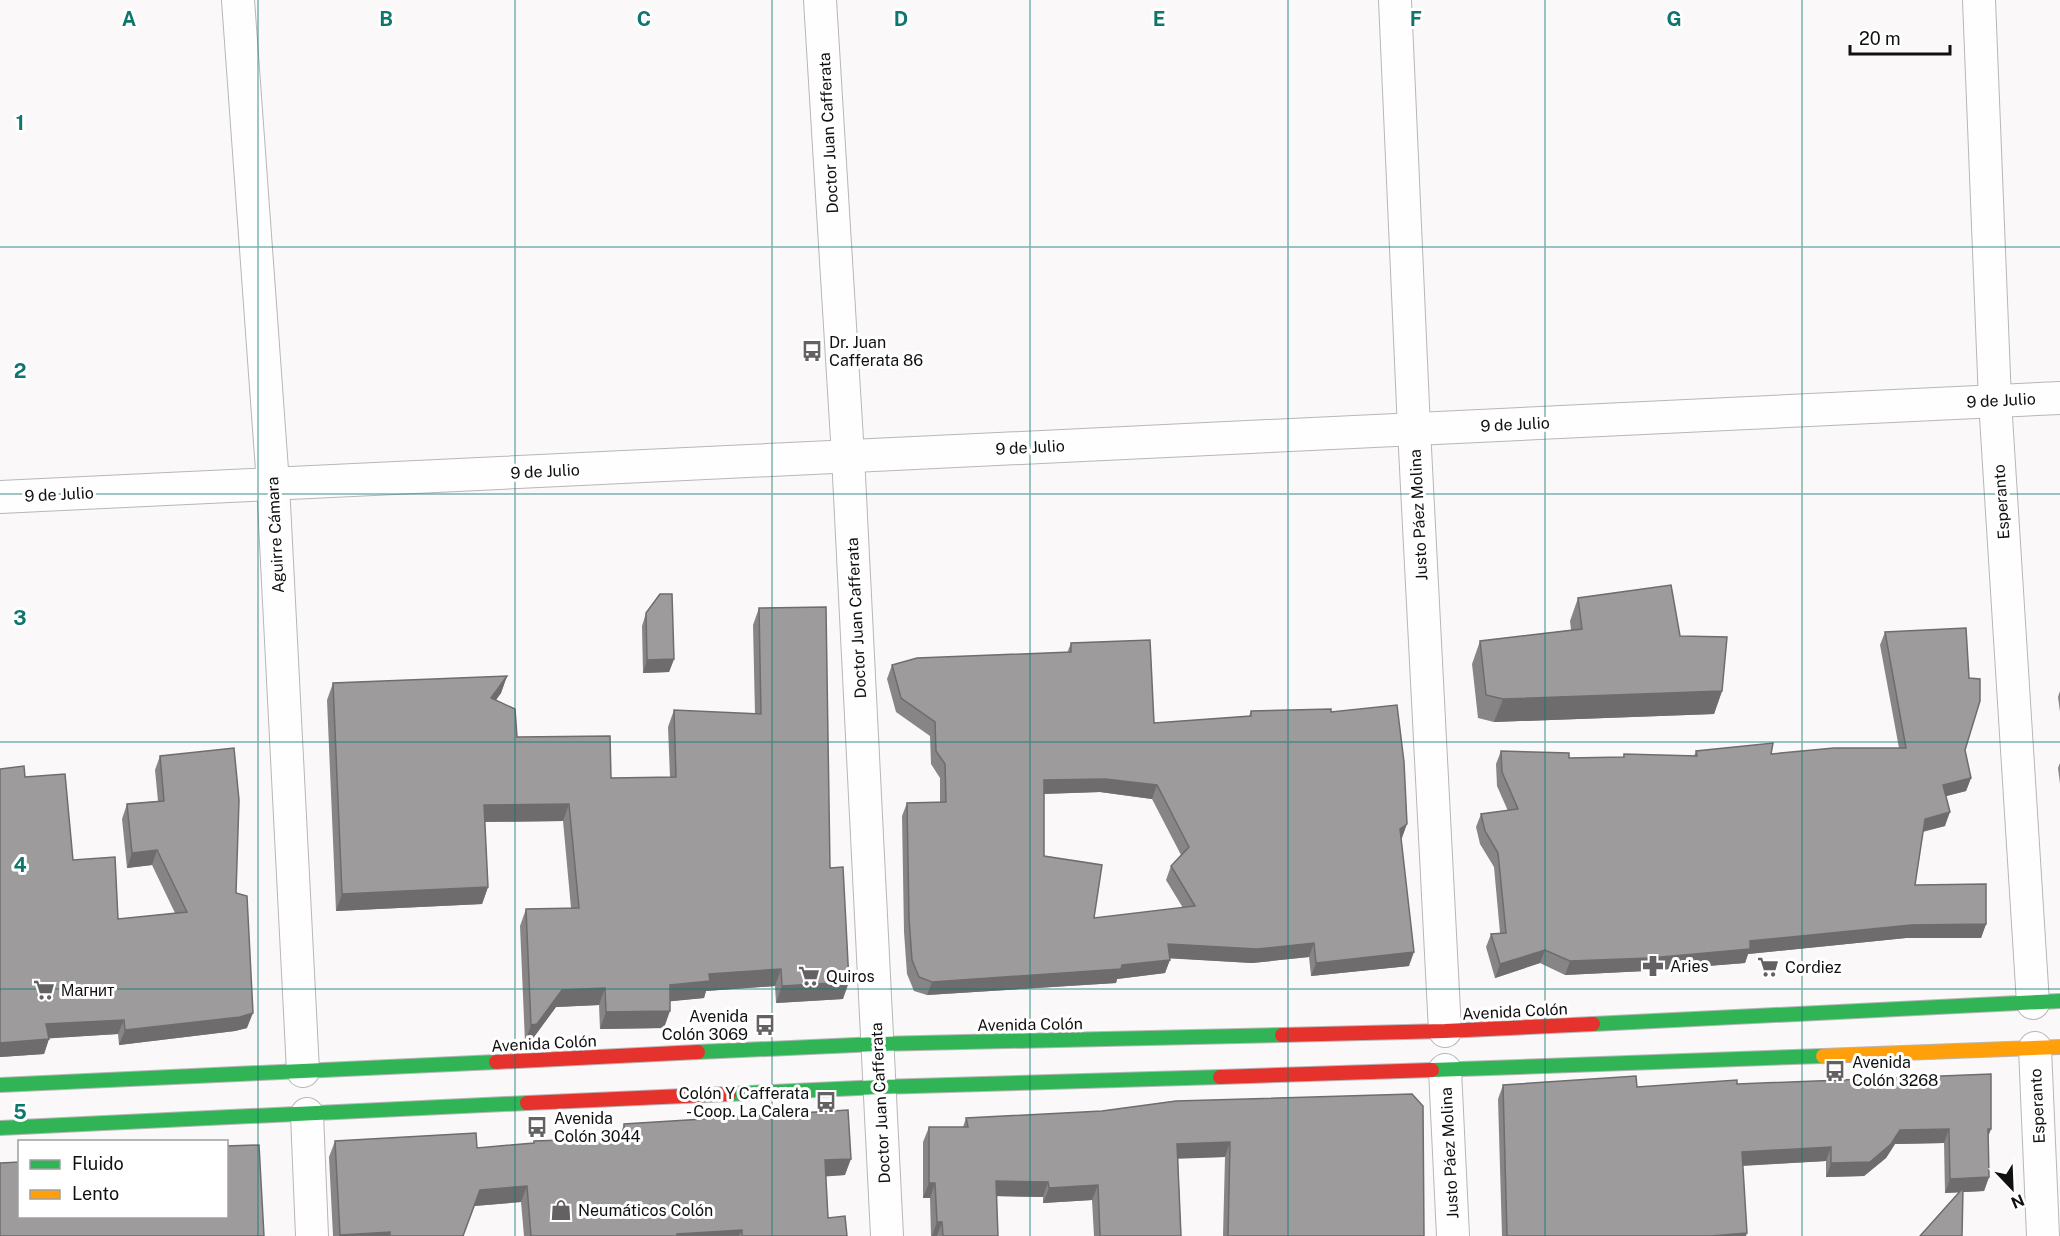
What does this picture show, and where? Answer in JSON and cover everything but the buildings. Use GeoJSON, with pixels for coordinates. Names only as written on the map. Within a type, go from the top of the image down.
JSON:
{"type":"FeatureCollection","features":[{"type":"Feature","properties":{"kind":"main road","name":"Avenida Colón"},"geometry":{"type":"LineString","coordinates":[[0,1085],[877,1044],[1445,1031],[2046,1002]]}},
{"type":"Feature","properties":{"kind":"main road"},"geometry":{"type":"LineString","coordinates":[[0,1128],[880,1087],[1445,1070],[2047,1048]]}},
{"type":"Feature","properties":{"kind":"street","name":"Aguirre Cámara"},"geometry":{"type":"LineString","coordinates":[[238,0],[273,484],[303,1071]]}},
{"type":"Feature","properties":{"kind":"street","name":"Doctor Juan Cafferata"},"geometry":{"type":"LineString","coordinates":[[820,0],[848,456],[887,1236]]}},
{"type":"Feature","properties":{"kind":"street","name":"Justo Páez Molina"},"geometry":{"type":"LineString","coordinates":[[1395,0],[1414,429],[1445,1031]]}},
{"type":"Feature","properties":{"kind":"street","name":"Esperanto"},"geometry":{"type":"LineString","coordinates":[[1979,0],[1995,401],[2046,1002]]}},
{"type":"Feature","properties":{"kind":"street","name":"9 de Julio"},"geometry":{"type":"LineString","coordinates":[[0,497],[2060,398]]}},
{"type":"Feature","properties":{"kind":"street","name":"Esperanto"},"geometry":{"type":"LineString","coordinates":[[2043,1236],[2047,1048]]}},
{"type":"Feature","properties":{"kind":"street","name":"Justo Páez Molina"},"geometry":{"type":"LineString","coordinates":[[1445,1070],[1453,1236]]}},
{"type":"Feature","properties":{"kind":"street"},"geometry":{"type":"LineString","coordinates":[[307,1114],[312,1236]]}},
{"type":"Feature","properties":{"kind":"traffic: fast"},"geometry":{"type":"LineString","coordinates":[[1593,1024],[2060,1001]]}},
{"type":"Feature","properties":{"kind":"traffic: fast"},"geometry":{"type":"LineString","coordinates":[[698,1052],[877,1044],[1282,1035]]}},
{"type":"Feature","properties":{"kind":"traffic: fast"},"geometry":{"type":"LineString","coordinates":[[1432,1070],[1823,1056]]}},
{"type":"Feature","properties":{"kind":"traffic: fast"},"geometry":{"type":"LineString","coordinates":[[0,1085],[496,1062]]}},
{"type":"Feature","properties":{"kind":"traffic: fast"},"geometry":{"type":"LineString","coordinates":[[729,1094],[1220,1077]]}},
{"type":"Feature","properties":{"kind":"traffic: fast"},"geometry":{"type":"LineString","coordinates":[[0,1128],[527,1103]]}},
{"type":"Feature","properties":{"kind":"traffic: slow"},"geometry":{"type":"LineString","coordinates":[[1823,1056],[2060,1047]]}},
{"type":"Feature","properties":{"kind":"traffic: jam"},"geometry":{"type":"LineString","coordinates":[[1282,1035],[1593,1024]]}},
{"type":"Feature","properties":{"kind":"traffic: jam"},"geometry":{"type":"LineString","coordinates":[[496,1062],[698,1052]]}},
{"type":"Feature","properties":{"kind":"traffic: jam"},"geometry":{"type":"LineString","coordinates":[[1220,1077],[1432,1070]]}},
{"type":"Feature","properties":{"kind":"traffic: jam"},"geometry":{"type":"LineString","coordinates":[[527,1103],[729,1094]]}},
{"type":"Feature","properties":{"kind":"place","name":"Dr. Juan Cafferata 86"},"geometry":{"type":"Point","coordinates":[812,351]}},
{"type":"Feature","properties":{"kind":"place","name":"Aries"},"geometry":{"type":"Point","coordinates":[1653,966]}},
{"type":"Feature","properties":{"kind":"place","name":"Cordiez"},"geometry":{"type":"Point","coordinates":[1768,967]}},
{"type":"Feature","properties":{"kind":"place","name":"Quiros"},"geometry":{"type":"Point","coordinates":[809,976]}},
{"type":"Feature","properties":{"kind":"place","name":"Магнит"},"geometry":{"type":"Point","coordinates":[44,990]}},
{"type":"Feature","properties":{"kind":"place","name":"Avenida Colón 3069"},"geometry":{"type":"Point","coordinates":[765,1025]}},
{"type":"Feature","properties":{"kind":"place","name":"Avenida Colón 3268"},"geometry":{"type":"Point","coordinates":[1835,1071]}},
{"type":"Feature","properties":{"kind":"place","name":"Colón Y Cafferata - Coop. La Calera"},"geometry":{"type":"Point","coordinates":[826,1102]}},
{"type":"Feature","properties":{"kind":"place","name":"Avenida Colón 3044"},"geometry":{"type":"Point","coordinates":[537,1127]}},
{"type":"Feature","properties":{"kind":"place","name":"Neumáticos Colón"},"geometry":{"type":"Point","coordinates":[561,1210]}}]}
